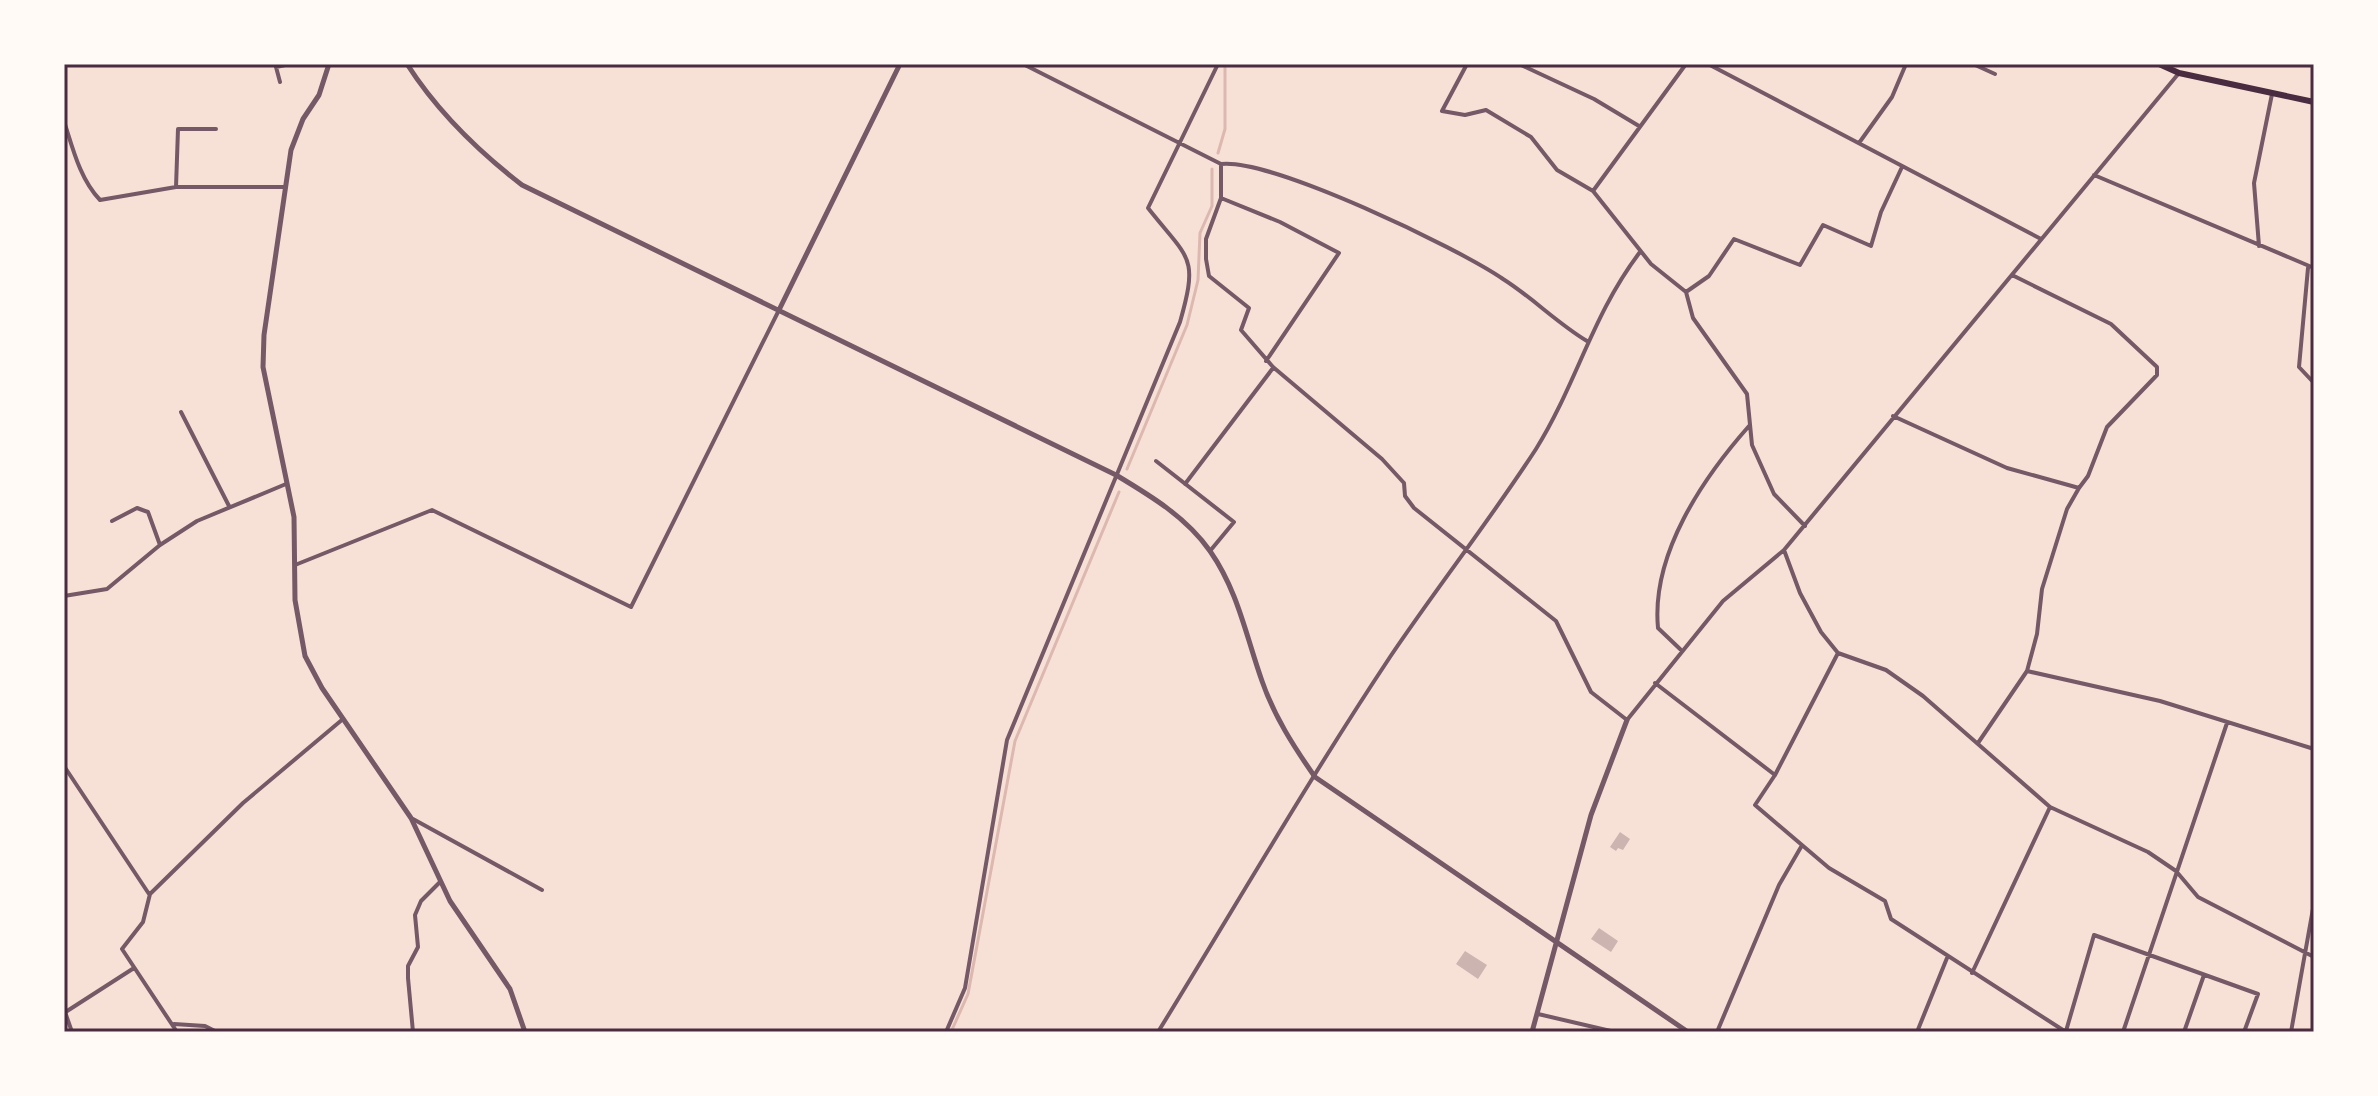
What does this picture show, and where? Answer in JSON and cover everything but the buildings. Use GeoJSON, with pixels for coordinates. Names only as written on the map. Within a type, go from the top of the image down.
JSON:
{"type":"FeatureCollection","features":[{"type":"Feature","properties":{"kind":"main road"},"geometry":{"type":"LineString","coordinates":[[2159,64],[2179,73],[2314,102]]}},
{"type":"Feature","properties":{"kind":"street"},"geometry":{"type":"LineString","coordinates":[[280,82],[276,66],[290,64]]}},
{"type":"Feature","properties":{"kind":"street"},"geometry":{"type":"LineString","coordinates":[[329,64],[319,95],[303,119],[291,150],[264,335],[263,367],[294,517],[292,565],[305,656],[343,719],[411,818],[440,882],[510,989],[525,1032]]}},
{"type":"Feature","properties":{"kind":"street"},"geometry":{"type":"LineString","coordinates":[[407,64],[476,146],[522,185],[1116,475],[1178,516],[1210,551],[1233,592],[1263,683],[1291,743],[1315,777],[1688,1032]]}},
{"type":"Feature","properties":{"kind":"street"},"geometry":{"type":"LineString","coordinates":[[292,565],[432,510],[631,607],[900,64]]}},
{"type":"Feature","properties":{"kind":"street"},"geometry":{"type":"LineString","coordinates":[[1023,64],[1221,164],[1236,162],[1318,188],[1379,216],[1504,279],[1553,321],[1587,341]]}},
{"type":"Feature","properties":{"kind":"street"},"geometry":{"type":"LineString","coordinates":[[946,1032],[965,988],[1007,740],[1180,322],[1192,281],[1189,261],[1148,208],[1218,64]]}},
{"type":"Feature","properties":{"kind":"street"},"geometry":{"type":"LineString","coordinates":[[1467,64],[1442,111],[1465,115],[1486,110],[1531,137],[1557,170],[1593,191],[1640,252],[1686,292],[1693,318],[1747,394],[1752,445],[1774,494],[1805,526]]}},
{"type":"Feature","properties":{"kind":"street"},"geometry":{"type":"LineString","coordinates":[[1519,64],[1594,99],[1639,126]]}},
{"type":"Feature","properties":{"kind":"street"},"geometry":{"type":"LineString","coordinates":[[1593,191],[1686,64]]}},
{"type":"Feature","properties":{"kind":"street"},"geometry":{"type":"LineString","coordinates":[[1708,64],[2041,239]]}},
{"type":"Feature","properties":{"kind":"street"},"geometry":{"type":"LineString","coordinates":[[1859,143],[1892,97],[1906,64]]}},
{"type":"Feature","properties":{"kind":"street"},"geometry":{"type":"LineString","coordinates":[[1973,64],[1995,74]]}},
{"type":"Feature","properties":{"kind":"street"},"geometry":{"type":"LineString","coordinates":[[1532,1032],[1591,815],[1627,720],[1723,601],[1784,550],[1805,526],[2179,73]]}},
{"type":"Feature","properties":{"kind":"street"},"geometry":{"type":"LineString","coordinates":[[2259,246],[2254,183],[2272,94]]}},
{"type":"Feature","properties":{"kind":"street"},"geometry":{"type":"LineString","coordinates":[[64,121],[81,163],[83,182],[100,200],[176,187],[284,187]]}},
{"type":"Feature","properties":{"kind":"street"},"geometry":{"type":"LineString","coordinates":[[176,187],[178,129],[216,129]]}},
{"type":"Feature","properties":{"kind":"street"},"geometry":{"type":"LineString","coordinates":[[1221,164],[1221,198],[1206,239],[1209,276],[1249,308],[1241,330],[1266,361],[1382,459],[1404,483],[1405,496],[1414,508],[1556,621],[1591,692],[1627,720]]}},
{"type":"Feature","properties":{"kind":"street"},"geometry":{"type":"LineString","coordinates":[[1686,292],[1709,276],[1734,239],[1800,265],[1823,225],[1871,246],[1881,212],[1902,167]]}},
{"type":"Feature","properties":{"kind":"street"},"geometry":{"type":"LineString","coordinates":[[2094,175],[2311,268],[2299,367],[2314,383]]}},
{"type":"Feature","properties":{"kind":"street"},"geometry":{"type":"LineString","coordinates":[[1221,198],[1280,222],[1339,253],[1266,361]]}},
{"type":"Feature","properties":{"kind":"street"},"geometry":{"type":"LineString","coordinates":[[1158,1032],[1389,659],[1465,548],[1500,505],[1551,424],[1578,372],[1587,341],[1604,304],[1640,252]]}},
{"type":"Feature","properties":{"kind":"street"},"geometry":{"type":"LineString","coordinates":[[1978,743],[2027,671],[2037,634],[2042,589],[2067,509],[2088,476],[2107,427],[2157,375],[2157,367],[2111,324],[2011,275]]}},
{"type":"Feature","properties":{"kind":"street"},"geometry":{"type":"LineString","coordinates":[[1185,484],[1273,367]]}},
{"type":"Feature","properties":{"kind":"street"},"geometry":{"type":"LineString","coordinates":[[181,412],[229,506]]}},
{"type":"Feature","properties":{"kind":"street"},"geometry":{"type":"LineString","coordinates":[[1893,416],[2007,468],[2079,488]]}},
{"type":"Feature","properties":{"kind":"street"},"geometry":{"type":"LineString","coordinates":[[1681,650],[1658,628],[1657,614],[1666,562],[1674,541],[1721,457],[1749,426]]}},
{"type":"Feature","properties":{"kind":"street"},"geometry":{"type":"LineString","coordinates":[[1156,461],[1234,522],[1210,551]]}},
{"type":"Feature","properties":{"kind":"street"},"geometry":{"type":"LineString","coordinates":[[64,596],[107,589],[160,545],[229,506],[286,484]]}},
{"type":"Feature","properties":{"kind":"street"},"geometry":{"type":"LineString","coordinates":[[112,521],[137,508],[148,512],[160,545]]}},
{"type":"Feature","properties":{"kind":"street"},"geometry":{"type":"LineString","coordinates":[[1784,550],[1800,593],[1821,632],[1838,653],[1886,670],[1923,696],[2050,807],[2148,852],[2176,871],[2198,897],[2314,957]]}},
{"type":"Feature","properties":{"kind":"street"},"geometry":{"type":"LineString","coordinates":[[1838,653],[1775,775],[1755,805],[1801,847],[1885,901],[1891,919],[2039,1018],[2066,1032],[2094,935],[2258,994],[2244,1032]]}},
{"type":"Feature","properties":{"kind":"street"},"geometry":{"type":"LineString","coordinates":[[2027,671],[2160,701],[2314,749]]}},
{"type":"Feature","properties":{"kind":"street"},"geometry":{"type":"LineString","coordinates":[[1655,683],[1775,775]]}},
{"type":"Feature","properties":{"kind":"street"},"geometry":{"type":"LineString","coordinates":[[177,1032],[122,949],[143,922],[150,894],[243,803],[343,719]]}},
{"type":"Feature","properties":{"kind":"street"},"geometry":{"type":"LineString","coordinates":[[2123,1032],[2176,871],[2204,799],[2227,723]]}},
{"type":"Feature","properties":{"kind":"street"},"geometry":{"type":"LineString","coordinates":[[64,766],[150,894]]}},
{"type":"Feature","properties":{"kind":"street"},"geometry":{"type":"LineString","coordinates":[[1972,973],[2050,807]]}},
{"type":"Feature","properties":{"kind":"street"},"geometry":{"type":"LineString","coordinates":[[411,818],[542,890]]}},
{"type":"Feature","properties":{"kind":"street"},"geometry":{"type":"LineString","coordinates":[[1717,1032],[1779,885],[1801,847]]}},
{"type":"Feature","properties":{"kind":"street"},"geometry":{"type":"LineString","coordinates":[[413,1032],[408,966],[418,947],[415,915],[421,901],[440,882]]}},
{"type":"Feature","properties":{"kind":"street"},"geometry":{"type":"LineString","coordinates":[[2291,1032],[2314,903]]}},
{"type":"Feature","properties":{"kind":"street"},"geometry":{"type":"LineString","coordinates":[[1917,1032],[1947,958]]}},
{"type":"Feature","properties":{"kind":"street"},"geometry":{"type":"LineString","coordinates":[[72,1032],[65,1012],[134,968]]}},
{"type":"Feature","properties":{"kind":"street"},"geometry":{"type":"LineString","coordinates":[[2184,1032],[2204,975]]}},
{"type":"Feature","properties":{"kind":"street"},"geometry":{"type":"LineString","coordinates":[[1538,1014],[1615,1032]]}},
{"type":"Feature","properties":{"kind":"street"},"geometry":{"type":"LineString","coordinates":[[174,1024],[205,1026],[217,1032]]}},
{"type":"Feature","properties":{"kind":"waterway"},"geometry":{"type":"LineString","coordinates":[[1218,153],[1225,129],[1225,64]]}},
{"type":"Feature","properties":{"kind":"waterway"},"geometry":{"type":"LineString","coordinates":[[1127,469],[1187,325],[1198,280],[1200,233],[1212,206],[1212,169]]}},
{"type":"Feature","properties":{"kind":"waterway"},"geometry":{"type":"LineString","coordinates":[[951,1032],[968,994],[1015,741],[1119,492]]}}]}
